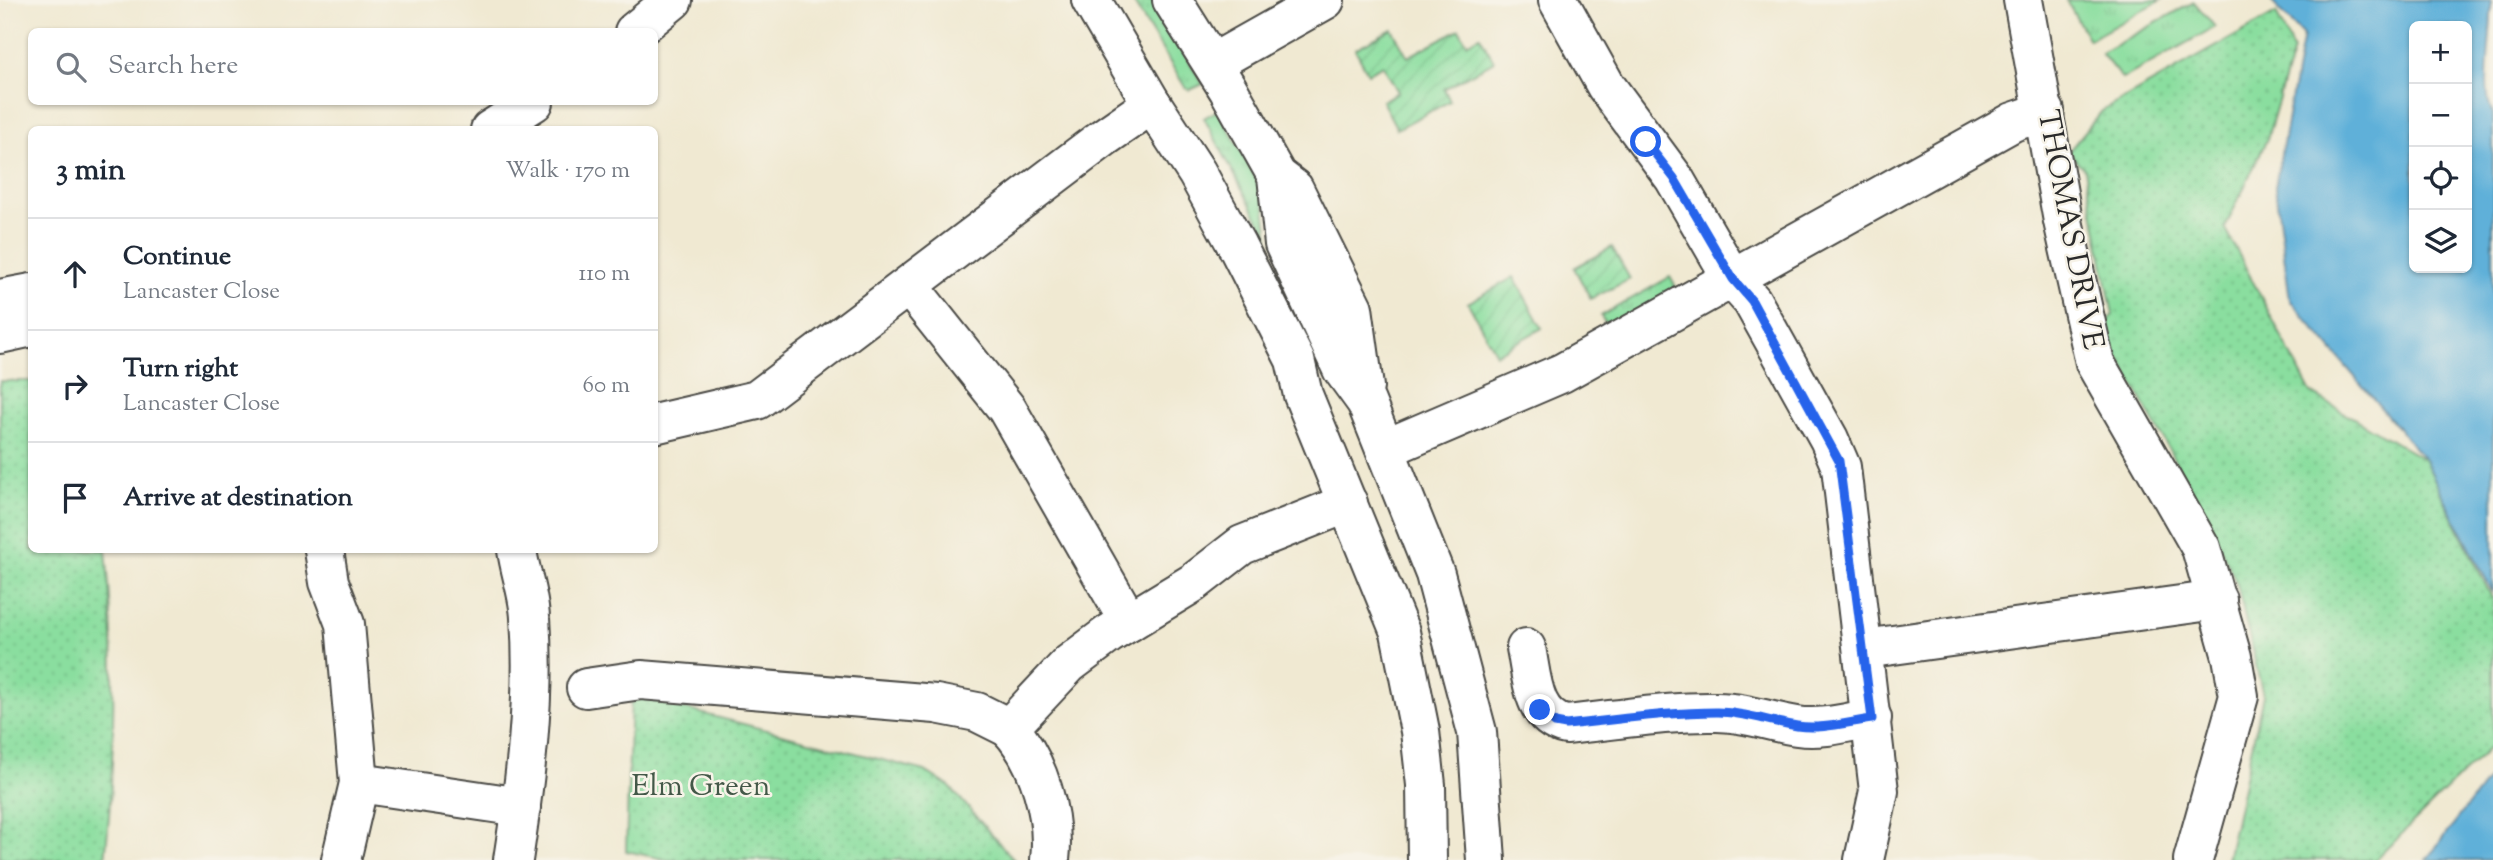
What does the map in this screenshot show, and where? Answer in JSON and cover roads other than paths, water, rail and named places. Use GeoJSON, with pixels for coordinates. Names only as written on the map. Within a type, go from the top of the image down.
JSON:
{"type":"FeatureCollection","features":[{"type":"Feature","properties":{"kind":"street"},"geometry":{"type":"LineString","coordinates":[[639,28],[673,0]]}},
{"type":"Feature","properties":{"kind":"street"},"geometry":{"type":"LineString","coordinates":[[1091,0],[1152,104],[1198,173],[1297,365],[1303,395],[1393,611],[1406,657],[1422,744],[1427,860]]}},
{"type":"Feature","properties":{"kind":"street"},"geometry":{"type":"LineString","coordinates":[[1172,0],[1213,64],[1277,176],[1294,190],[1353,308],[1366,402],[1435,574],[1477,732],[1486,860]]}},
{"type":"Feature","properties":{"kind":"street"},"geometry":{"type":"LineString","coordinates":[[1213,64],[1325,0]]}},
{"type":"Feature","properties":{"kind":"street","name":"THOMAS DRIVE"},"geometry":{"type":"LineString","coordinates":[[2023,0],[2063,221],[2095,362],[2201,548],[2232,657],[2239,696],[2193,860]]}},
{"type":"Feature","properties":{"kind":"street"},"geometry":{"type":"LineString","coordinates":[[1571,4],[1606,86],[1674,178],[1733,279],[1752,301],[1839,461],[1864,649],[1879,791],[1864,860]]}},
{"type":"Feature","properties":{"kind":"street"},"geometry":{"type":"LineString","coordinates":[[658,423],[757,400],[1103,138],[1152,104]]}},
{"type":"Feature","properties":{"kind":"street"},"geometry":{"type":"LineString","coordinates":[[496,126],[529,105]]}},
{"type":"Feature","properties":{"kind":"street"},"geometry":{"type":"LineString","coordinates":[[1385,449],[1544,382],[2013,122],[2045,111]]}},
{"type":"Feature","properties":{"kind":"street"},"geometry":{"type":"LineString","coordinates":[[909,286],[1007,409],[1129,622]]}},
{"type":"Feature","properties":{"kind":"street"},"geometry":{"type":"LineString","coordinates":[[0,299],[28,294]]}},
{"type":"Feature","properties":{"kind":"street"},"geometry":{"type":"LineString","coordinates":[[0,334],[28,328]]}},
{"type":"Feature","properties":{"kind":"street"},"geometry":{"type":"LineString","coordinates":[[1009,728],[1069,664],[1129,622],[1193,583],[1242,545],[1348,503]]}},
{"type":"Feature","properties":{"kind":"street"},"geometry":{"type":"LineString","coordinates":[[324,553],[329,582],[345,624],[359,783],[341,860]]}},
{"type":"Feature","properties":{"kind":"street"},"geometry":{"type":"LineString","coordinates":[[513,860],[521,807],[531,636],[529,605],[518,553]]}},
{"type":"Feature","properties":{"kind":"street"},"geometry":{"type":"LineString","coordinates":[[1864,649],[2217,600]]}},
{"type":"Feature","properties":{"kind":"street"},"geometry":{"type":"LineString","coordinates":[[1526,648],[1540,710],[1555,723],[1577,724],[1634,715],[1719,712],[1808,727],[1872,719]]}},
{"type":"Feature","properties":{"kind":"street"},"geometry":{"type":"LineString","coordinates":[[586,688],[641,680],[936,704],[977,712],[1009,728],[1029,757],[1044,796],[1051,831],[1050,860]]}},
{"type":"Feature","properties":{"kind":"street"},"geometry":{"type":"LineString","coordinates":[[359,783],[521,807]]}},
{"type":"Feature","properties":{"kind":"water"},"geometry":{"type":"Polygon","coordinates":[[[2270,0],[2491,0],[2487,92],[2493,114],[2493,593],[2425,460],[2290,300],[2275,187],[2303,35],[2270,0]]]}},
{"type":"Feature","properties":{"kind":"water"},"geometry":{"type":"Polygon","coordinates":[[[2493,773],[2493,860],[2426,860],[2493,773]]]}},
{"type":"Feature","properties":{"kind":"park label","name":"Elm Green"},"geometry":{"type":"Point","coordinates":[701,787]}}]}
